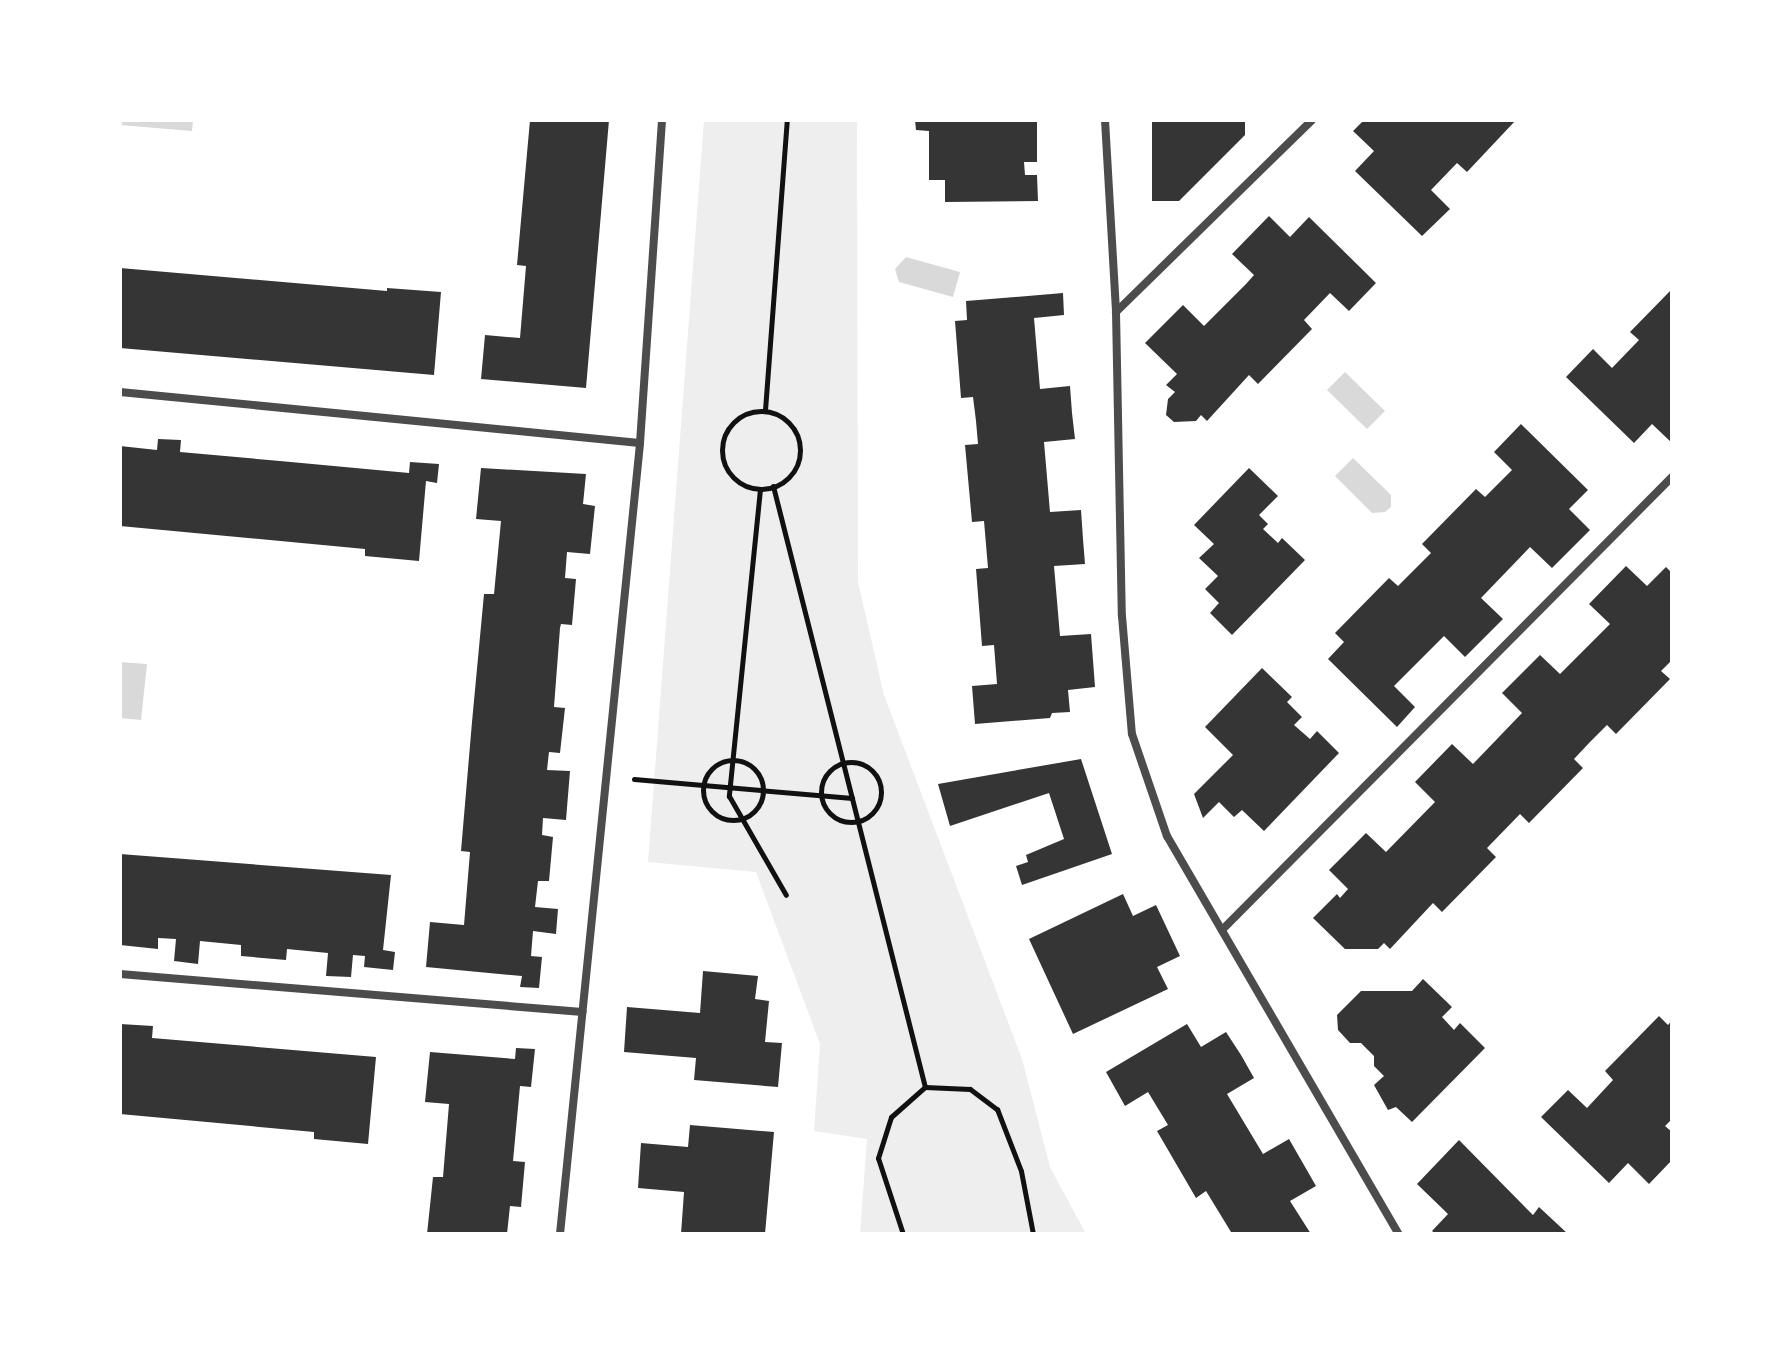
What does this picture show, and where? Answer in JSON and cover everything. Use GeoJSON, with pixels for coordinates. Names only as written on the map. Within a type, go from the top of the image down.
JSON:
{"type":"FeatureCollection","features":[{"type":"Feature","properties":{"kind":"street"},"geometry":{"type":"LineString","coordinates":[[560,1234],[640,443],[662,120]]}},
{"type":"Feature","properties":{"kind":"street"},"geometry":{"type":"LineString","coordinates":[[1105,120],[1116,312],[1122,616],[1132,734],[1167,836],[1399,1234]]}},
{"type":"Feature","properties":{"kind":"street"},"geometry":{"type":"LineString","coordinates":[[1116,312],[1312,120]]}},
{"type":"Feature","properties":{"kind":"street"},"geometry":{"type":"LineString","coordinates":[[120,392],[640,443]]}},
{"type":"Feature","properties":{"kind":"street"},"geometry":{"type":"LineString","coordinates":[[1222,930],[1672,477]]}},
{"type":"Feature","properties":{"kind":"street"},"geometry":{"type":"LineString","coordinates":[[120,974],[582,1012]]}},
{"type":"Feature","properties":{"kind":"path"},"geometry":{"type":"LineString","coordinates":[[765,410],[787,120]]}},
{"type":"Feature","properties":{"kind":"path"},"geometry":{"type":"LineString","coordinates":[[765,410],[789,422],[800,445],[794,471],[773,486],[760,489],[748,487],[728,471],[722,447],[731,424],[752,411],[765,410]]}},
{"type":"Feature","properties":{"kind":"path"},"geometry":{"type":"LineString","coordinates":[[773,486],[925,1087]]}},
{"type":"Feature","properties":{"kind":"path"},"geometry":{"type":"LineString","coordinates":[[760,489],[729,796],[786,895]]}},
{"type":"Feature","properties":{"kind":"path"},"geometry":{"type":"LineString","coordinates":[[729,761],[748,765],[756,771],[763,790],[756,809],[739,820],[729,820],[712,812],[703,787],[711,770],[729,761]]}},
{"type":"Feature","properties":{"kind":"path"},"geometry":{"type":"LineString","coordinates":[[849,762],[858,762],[875,773],[881,792],[875,811],[858,822],[837,820],[829,814],[820,796],[824,777],[830,769],[849,762]]}},
{"type":"Feature","properties":{"kind":"path"},"geometry":{"type":"LineString","coordinates":[[606,776],[852,798]]}},
{"type":"Feature","properties":{"kind":"path"},"geometry":{"type":"LineString","coordinates":[[903,1234],[878,1158],[891,1117],[925,1087],[970,1089],[997,1109],[1021,1171],[1033,1234]]}},
{"type":"Feature","properties":{"kind":"shaded area"},"geometry":{"type":"Polygon","coordinates":[[[120,120],[193,120],[192,131],[120,125],[120,120]]]}},
{"type":"Feature","properties":{"kind":"shaded area"},"geometry":{"type":"Polygon","coordinates":[[[704,120],[857,120],[858,582],[884,695],[1022,1059],[1050,1167],[1086,1234],[860,1234],[867,1139],[814,1131],[820,1044],[756,872],[648,862],[704,120]]]}},
{"type":"Feature","properties":{"kind":"shaded area"},"geometry":{"type":"Polygon","coordinates":[[[906,257],[960,272],[953,297],[899,282],[895,269],[906,257]]]}},
{"type":"Feature","properties":{"kind":"shaded area"},"geometry":{"type":"Polygon","coordinates":[[[1345,372],[1385,411],[1367,429],[1327,390],[1345,372]]]}},
{"type":"Feature","properties":{"kind":"shaded area"},"geometry":{"type":"Polygon","coordinates":[[[1353,458],[1391,495],[1391,507],[1385,512],[1372,513],[1335,476],[1353,458]]]}},
{"type":"Feature","properties":{"kind":"shaded area"},"geometry":{"type":"Polygon","coordinates":[[[120,662],[147,664],[141,720],[120,718],[120,662]]]}},
{"type":"Feature","properties":{"kind":"building"},"geometry":{"type":"Polygon","coordinates":[[[530,120],[609,120],[586,388],[481,379],[485,335],[520,338],[526,266],[517,265],[530,120]]]}},
{"type":"Feature","properties":{"kind":"building"},"geometry":{"type":"Polygon","coordinates":[[[915,120],[1037,120],[1037,162],[1024,162],[1025,175],[1037,175],[1038,201],[945,202],[945,180],[929,180],[929,131],[916,130],[915,120]]]}},
{"type":"Feature","properties":{"kind":"building"},"geometry":{"type":"Polygon","coordinates":[[[1152,120],[1245,120],[1245,135],[1179,201],[1152,201],[1152,120]]]}},
{"type":"Feature","properties":{"kind":"building"},"geometry":{"type":"Polygon","coordinates":[[[1364,120],[1516,120],[1467,172],[1457,163],[1431,190],[1450,209],[1422,236],[1355,171],[1374,151],[1353,131],[1364,120]]]}},
{"type":"Feature","properties":{"kind":"building"},"geometry":{"type":"Polygon","coordinates":[[[1269,216],[1290,237],[1309,217],[1376,283],[1349,311],[1330,293],[1304,320],[1312,329],[1258,384],[1249,375],[1207,421],[1201,415],[1196,421],[1174,422],[1166,415],[1168,399],[1175,392],[1166,385],[1177,374],[1145,343],[1183,305],[1204,326],[1246,284],[1254,275],[1232,254],[1269,216]]]}},
{"type":"Feature","properties":{"kind":"building"},"geometry":{"type":"Polygon","coordinates":[[[120,268],[387,291],[387,288],[441,292],[434,375],[120,348],[120,268]]]}},
{"type":"Feature","properties":{"kind":"building"},"geometry":{"type":"Polygon","coordinates":[[[1672,289],[1672,443],[1652,424],[1634,443],[1566,377],[1593,349],[1612,368],[1639,340],[1630,332],[1672,289]]]}},
{"type":"Feature","properties":{"kind":"building"},"geometry":{"type":"Polygon","coordinates":[[[1063,293],[1064,315],[1034,318],[1040,389],[1070,386],[1075,439],[1044,442],[1050,512],[1081,510],[1085,564],[1054,566],[1060,636],[1091,634],[1095,687],[1068,690],[1070,712],[1052,713],[1050,718],[975,724],[972,686],[997,684],[994,645],[982,646],[976,569],[988,568],[984,521],[972,522],[965,445],[978,444],[973,397],[961,398],[955,321],[967,320],[966,301],[1063,293]]]}},
{"type":"Feature","properties":{"kind":"building"},"geometry":{"type":"Polygon","coordinates":[[[1521,424],[1588,490],[1569,509],[1590,530],[1552,568],[1530,547],[1481,598],[1503,619],[1465,657],[1444,636],[1394,686],[1415,707],[1397,727],[1328,659],[1344,642],[1335,633],[1389,578],[1398,586],[1431,553],[1422,544],[1476,489],[1485,497],[1512,470],[1494,452],[1521,424]]]}},
{"type":"Feature","properties":{"kind":"building"},"geometry":{"type":"Polygon","coordinates":[[[158,439],[181,440],[180,452],[409,473],[410,462],[439,464],[437,483],[426,481],[419,561],[365,556],[365,549],[120,526],[120,446],[157,450],[158,439]]]}},
{"type":"Feature","properties":{"kind":"building"},"geometry":{"type":"Polygon","coordinates":[[[481,468],[586,474],[583,504],[595,506],[590,554],[567,552],[565,578],[576,579],[572,625],[561,624],[560,628],[554,707],[565,708],[560,753],[549,752],[547,770],[570,771],[566,820],[543,818],[542,835],[553,837],[549,881],[538,881],[535,907],[558,909],[556,934],[533,931],[531,956],[542,957],[539,988],[520,987],[522,976],[426,967],[430,922],[464,925],[470,852],[461,851],[472,722],[484,594],[494,594],[501,521],[476,519],[481,468]]]}},
{"type":"Feature","properties":{"kind":"building"},"geometry":{"type":"Polygon","coordinates":[[[1249,468],[1278,496],[1259,515],[1268,524],[1263,529],[1278,543],[1282,538],[1305,560],[1232,635],[1210,613],[1219,603],[1205,589],[1218,576],[1199,558],[1214,544],[1194,525],[1249,468]]]}},
{"type":"Feature","properties":{"kind":"building"},"geometry":{"type":"Polygon","coordinates":[[[1626,566],[1647,586],[1666,567],[1672,573],[1672,660],[1661,671],[1670,679],[1616,734],[1607,725],[1590,742],[1574,759],[1583,768],[1529,823],[1520,814],[1487,848],[1496,857],[1442,912],[1433,903],[1390,949],[1384,943],[1378,949],[1345,949],[1313,918],[1337,894],[1340,898],[1348,889],[1329,870],[1366,833],[1386,852],[1435,802],[1415,782],[1452,744],[1473,764],[1522,713],[1502,693],[1540,655],[1560,674],[1610,624],[1589,604],[1626,566]]]}},
{"type":"Feature","properties":{"kind":"building"},"geometry":{"type":"Polygon","coordinates":[[[1262,668],[1292,697],[1287,702],[1302,717],[1294,725],[1310,739],[1317,731],[1339,753],[1264,831],[1242,810],[1234,817],[1219,802],[1203,818],[1194,794],[1233,755],[1205,727],[1262,668]]]}},
{"type":"Feature","properties":{"kind":"building"},"geometry":{"type":"Polygon","coordinates":[[[1081,759],[1112,854],[1022,885],[1016,866],[1028,862],[1026,855],[1064,839],[1049,793],[950,826],[938,784],[1081,759]]]}},
{"type":"Feature","properties":{"kind":"building"},"geometry":{"type":"Polygon","coordinates":[[[120,854],[391,875],[383,950],[395,952],[393,970],[364,967],[365,956],[353,955],[351,977],[326,976],[328,953],[287,949],[286,960],[241,956],[241,945],[200,941],[198,964],[174,961],[176,939],[158,938],[158,949],[120,945],[120,854]]]}},
{"type":"Feature","properties":{"kind":"building"},"geometry":{"type":"Polygon","coordinates":[[[1123,894],[1133,916],[1156,905],[1180,956],[1157,967],[1168,989],[1073,1034],[1029,939],[1123,894]]]}},
{"type":"Feature","properties":{"kind":"building"},"geometry":{"type":"Polygon","coordinates":[[[703,971],[758,976],[755,999],[769,1001],[765,1042],[782,1043],[778,1087],[694,1080],[696,1058],[624,1052],[627,1007],[700,1013],[703,971]]]}},
{"type":"Feature","properties":{"kind":"building"},"geometry":{"type":"Polygon","coordinates":[[[1423,979],[1452,1007],[1442,1017],[1454,1030],[1460,1023],[1485,1048],[1412,1122],[1396,1107],[1388,1110],[1374,1085],[1384,1076],[1374,1066],[1374,1056],[1361,1043],[1350,1043],[1338,1030],[1337,1015],[1361,991],[1412,991],[1423,979]]]}},
{"type":"Feature","properties":{"kind":"building"},"geometry":{"type":"Polygon","coordinates":[[[1659,1016],[1668,1025],[1672,1020],[1672,1119],[1665,1126],[1672,1132],[1672,1160],[1649,1184],[1628,1163],[1609,1183],[1541,1117],[1568,1090],[1587,1108],[1613,1080],[1605,1071],[1659,1016]]]}},
{"type":"Feature","properties":{"kind":"building"},"geometry":{"type":"Polygon","coordinates":[[[120,1024],[153,1026],[152,1038],[376,1057],[368,1144],[314,1139],[314,1132],[120,1114],[120,1024]]]}},
{"type":"Feature","properties":{"kind":"building"},"geometry":{"type":"Polygon","coordinates":[[[1187,1024],[1201,1047],[1226,1032],[1241,1055],[1254,1078],[1227,1094],[1263,1154],[1289,1139],[1316,1186],[1290,1201],[1311,1234],[1228,1234],[1231,1232],[1206,1191],[1196,1198],[1157,1131],[1168,1125],[1148,1092],[1125,1106],[1106,1072],[1187,1024]]]}},
{"type":"Feature","properties":{"kind":"building"},"geometry":{"type":"Polygon","coordinates":[[[516,1048],[535,1049],[531,1087],[520,1086],[513,1161],[525,1162],[521,1207],[510,1206],[507,1234],[427,1234],[433,1177],[443,1177],[449,1104],[425,1102],[430,1052],[515,1059],[516,1048]]]}},
{"type":"Feature","properties":{"kind":"building"},"geometry":{"type":"Polygon","coordinates":[[[690,1125],[774,1132],[765,1234],[681,1234],[684,1192],[638,1188],[641,1143],[688,1147],[690,1125]]]}},
{"type":"Feature","properties":{"kind":"building"},"geometry":{"type":"Polygon","coordinates":[[[1459,1140],[1533,1215],[1539,1207],[1568,1234],[1436,1234],[1432,1231],[1448,1214],[1417,1184],[1459,1140]]]}}]}
